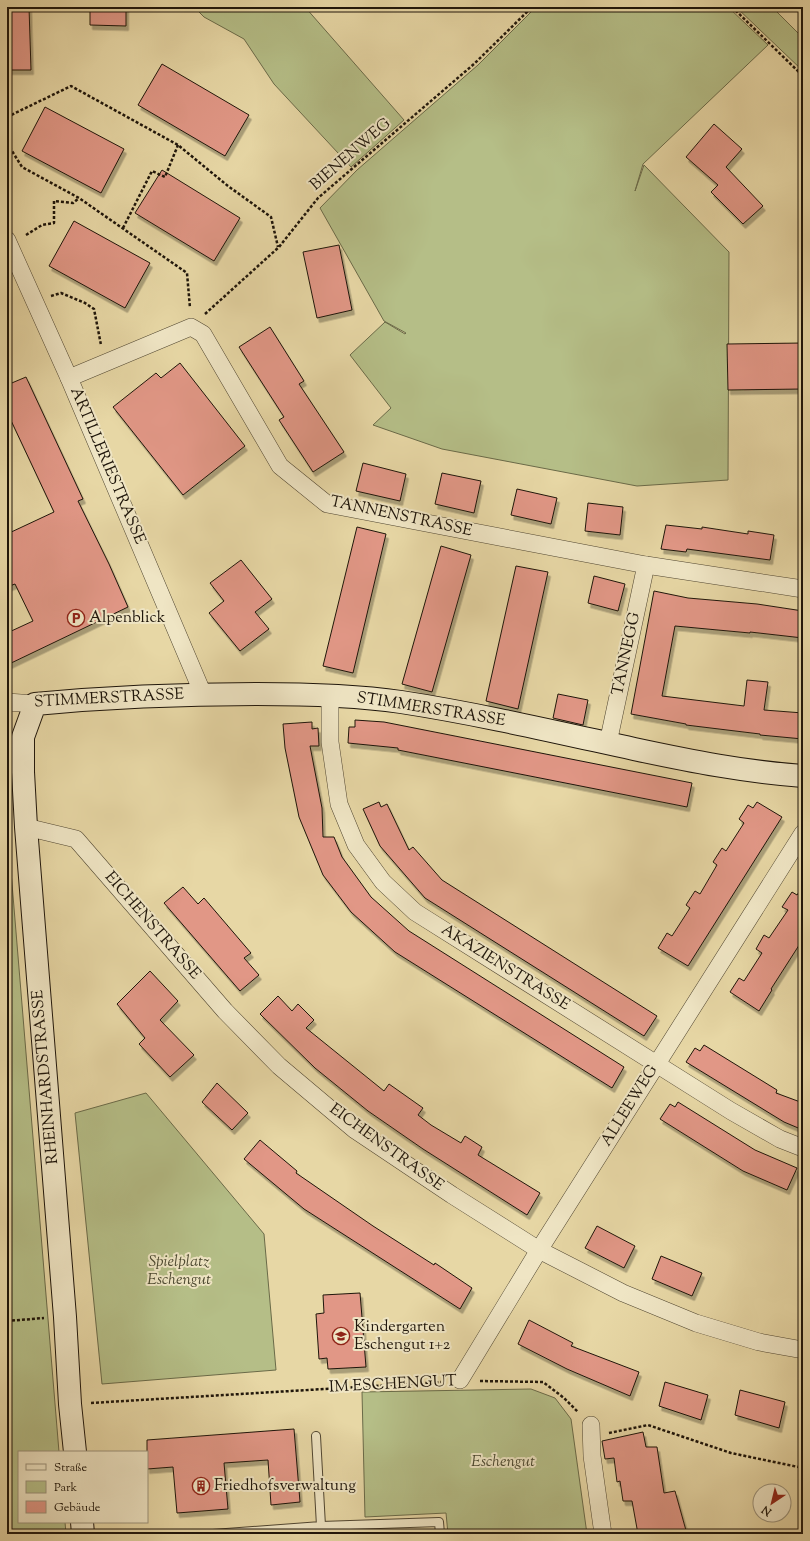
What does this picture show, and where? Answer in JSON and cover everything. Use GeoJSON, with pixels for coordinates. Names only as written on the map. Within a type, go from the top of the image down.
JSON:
{"type":"FeatureCollection","features":[{"type":"Feature","properties":{"kind":"street","name":"ARTILLERIESTRASSE"},"geometry":{"type":"LineString","coordinates":[[8,243],[69,378],[203,694]]}},
{"type":"Feature","properties":{"kind":"street"},"geometry":{"type":"LineString","coordinates":[[69,378],[191,327]]}},
{"type":"Feature","properties":{"kind":"street","name":"TANNENSTRASSE"},"geometry":{"type":"LineString","coordinates":[[191,327],[203,334],[280,466],[327,504],[646,565],[803,589]]}},
{"type":"Feature","properties":{"kind":"street","name":"TANNEGG"},"geometry":{"type":"LineString","coordinates":[[608,743],[646,565]]}},
{"type":"Feature","properties":{"kind":"street","name":"STIMMERSTRASSE"},"geometry":{"type":"LineString","coordinates":[[7,702],[35,704],[80,700],[203,694],[307,694],[399,702],[459,712],[706,764],[803,776]]}},
{"type":"Feature","properties":{"kind":"street","name":"AKAZIENSTRASSE"},"geometry":{"type":"LineString","coordinates":[[330,696],[330,742],[339,804],[356,846],[382,882],[415,912],[731,1111],[780,1140],[803,1148]]}},
{"type":"Feature","properties":{"kind":"street","name":"RHEINHARDSTRASSE"},"geometry":{"type":"LineString","coordinates":[[35,704],[23,737],[23,772],[26,827],[65,1317],[70,1404],[75,1451]]}},
{"type":"Feature","properties":{"kind":"street","name":"EICHENSTRASSE"},"geometry":{"type":"LineString","coordinates":[[26,827],[76,839],[225,1011],[279,1066],[355,1130],[452,1195],[539,1250],[623,1292],[696,1323],[759,1342],[803,1350]]}},
{"type":"Feature","properties":{"kind":"street","name":"ALLEEWEG"},"geometry":{"type":"LineString","coordinates":[[460,1380],[539,1250],[803,834]]}},
{"type":"Feature","properties":{"kind":"street"},"geometry":{"type":"LineString","coordinates":[[592,1431],[592,1456],[604,1534]]}},
{"type":"Feature","properties":{"kind":"street"},"geometry":{"type":"LineString","coordinates":[[82,1523],[83,1534]]}},
{"type":"Feature","properties":{"kind":"lane"},"geometry":{"type":"LineString","coordinates":[[316,1436],[321,1526]]}},
{"type":"Feature","properties":{"kind":"lane"},"geometry":{"type":"LineString","coordinates":[[213,1534],[246,1533],[321,1526],[439,1522],[440,1534]]}},
{"type":"Feature","properties":{"kind":"path","name":"BIENENWEG"},"geometry":{"type":"LineString","coordinates":[[191,327],[278,247],[318,198],[474,64],[532,7]]}},
{"type":"Feature","properties":{"kind":"path"},"geometry":{"type":"LineString","coordinates":[[732,7],[803,76]]}},
{"type":"Feature","properties":{"kind":"path"},"geometry":{"type":"LineString","coordinates":[[7,117],[71,86],[178,145],[228,186],[271,217],[278,247]]}},
{"type":"Feature","properties":{"kind":"path"},"geometry":{"type":"LineString","coordinates":[[7,143],[22,168],[79,198],[187,273],[191,327]]}},
{"type":"Feature","properties":{"kind":"path"},"geometry":{"type":"LineString","coordinates":[[123,228],[152,171],[165,177],[178,145]]}},
{"type":"Feature","properties":{"kind":"path"},"geometry":{"type":"LineString","coordinates":[[8,243],[42,225],[54,222],[54,201],[73,203],[79,198]]}},
{"type":"Feature","properties":{"kind":"path"},"geometry":{"type":"LineString","coordinates":[[34,301],[61,293],[85,303],[94,309],[105,363]]}},
{"type":"Feature","properties":{"kind":"path"},"geometry":{"type":"LineString","coordinates":[[7,1320],[65,1317]]}},
{"type":"Feature","properties":{"kind":"path","name":"IM ESCHENGUT"},"geometry":{"type":"LineString","coordinates":[[70,1404],[460,1380],[543,1382],[564,1398],[592,1431]]}},
{"type":"Feature","properties":{"kind":"path"},"geometry":{"type":"LineString","coordinates":[[592,1431],[648,1425],[731,1453],[803,1468]]}},
{"type":"Feature","properties":{"kind":"green space"},"geometry":{"type":"Polygon","coordinates":[[[194,7],[305,7],[404,120],[351,167],[274,84],[244,39],[204,17],[194,7]]]}},
{"type":"Feature","properties":{"kind":"green space"},"geometry":{"type":"Polygon","coordinates":[[[536,7],[728,7],[768,45],[643,164],[635,191],[644,165],[729,252],[728,480],[637,486],[442,449],[373,425],[391,408],[350,355],[385,322],[405,334],[406,333],[384,321],[320,208],[357,170],[478,65],[536,7]]]}},
{"type":"Feature","properties":{"kind":"green space"},"geometry":{"type":"Polygon","coordinates":[[[736,7],[772,7],[803,38],[803,71],[736,7]]]}},
{"type":"Feature","properties":{"kind":"green space"},"geometry":{"type":"Polygon","coordinates":[[[7,823],[59,1451],[18,1451],[18,1523],[65,1523],[66,1534],[7,1534],[7,823]]]}},
{"type":"Feature","properties":{"kind":"green space","name":"Spielplatz Eschengut"},"geometry":{"type":"Polygon","coordinates":[[[146,1093],[264,1234],[276,1370],[102,1384],[75,1113],[146,1093]]]}},
{"type":"Feature","properties":{"kind":"green space","name":"Eschengut"},"geometry":{"type":"Polygon","coordinates":[[[531,1389],[555,1398],[571,1419],[587,1534],[448,1534],[446,1513],[365,1517],[362,1392],[531,1389]]]}},
{"type":"Feature","properties":{"kind":"building"},"geometry":{"type":"Polygon","coordinates":[[[7,7],[29,7],[31,70],[7,70],[7,7]]]}},
{"type":"Feature","properties":{"kind":"building"},"geometry":{"type":"Polygon","coordinates":[[[90,7],[126,7],[126,26],[90,25],[90,7]]]}},
{"type":"Feature","properties":{"kind":"building"},"geometry":{"type":"Polygon","coordinates":[[[162,64],[249,115],[225,156],[138,105],[162,64]]]}},
{"type":"Feature","properties":{"kind":"building"},"geometry":{"type":"Polygon","coordinates":[[[45,107],[124,149],[101,193],[22,151],[45,107]]]}},
{"type":"Feature","properties":{"kind":"building"},"geometry":{"type":"Polygon","coordinates":[[[714,124],[742,149],[726,167],[763,206],[743,224],[711,192],[718,185],[686,157],[714,124]]]}},
{"type":"Feature","properties":{"kind":"building"},"geometry":{"type":"Polygon","coordinates":[[[162,170],[240,218],[214,261],[135,213],[162,170]]]}},
{"type":"Feature","properties":{"kind":"building"},"geometry":{"type":"Polygon","coordinates":[[[74,221],[150,263],[125,308],[49,266],[74,221]]]}},
{"type":"Feature","properties":{"kind":"building"},"geometry":{"type":"Polygon","coordinates":[[[339,245],[352,310],[317,318],[303,252],[339,245]]]}},
{"type":"Feature","properties":{"kind":"building"},"geometry":{"type":"Polygon","coordinates":[[[270,327],[304,381],[299,384],[344,452],[313,472],[279,420],[284,417],[239,347],[270,327]]]}},
{"type":"Feature","properties":{"kind":"building"},"geometry":{"type":"Polygon","coordinates":[[[803,343],[803,389],[728,390],[727,344],[803,343]]]}},
{"type":"Feature","properties":{"kind":"building"},"geometry":{"type":"Polygon","coordinates":[[[180,363],[245,446],[183,495],[113,407],[156,373],[161,378],[180,363]]]}},
{"type":"Feature","properties":{"kind":"building"},"geometry":{"type":"Polygon","coordinates":[[[26,377],[83,499],[78,501],[128,607],[7,665],[7,633],[33,621],[15,584],[7,587],[7,534],[54,512],[7,412],[7,385],[26,377]]]}},
{"type":"Feature","properties":{"kind":"building"},"geometry":{"type":"Polygon","coordinates":[[[363,463],[406,474],[400,501],[356,491],[363,463]]]}},
{"type":"Feature","properties":{"kind":"building"},"geometry":{"type":"Polygon","coordinates":[[[442,473],[481,481],[474,513],[435,504],[442,473]]]}},
{"type":"Feature","properties":{"kind":"building"},"geometry":{"type":"Polygon","coordinates":[[[517,489],[557,498],[551,524],[511,515],[517,489]]]}},
{"type":"Feature","properties":{"kind":"building"},"geometry":{"type":"Polygon","coordinates":[[[588,503],[623,507],[620,535],[585,531],[588,503]]]}},
{"type":"Feature","properties":{"kind":"building"},"geometry":{"type":"Polygon","coordinates":[[[666,525],[702,529],[702,527],[748,534],[748,531],[774,535],[770,560],[687,549],[686,552],[661,549],[666,525]]]}},
{"type":"Feature","properties":{"kind":"building"},"geometry":{"type":"Polygon","coordinates":[[[357,527],[386,534],[353,673],[323,666],[357,527]]]}},
{"type":"Feature","properties":{"kind":"building"},"geometry":{"type":"Polygon","coordinates":[[[441,546],[471,555],[432,692],[402,684],[441,546]]]}},
{"type":"Feature","properties":{"kind":"building"},"geometry":{"type":"Polygon","coordinates":[[[241,560],[272,599],[255,612],[269,629],[240,651],[209,613],[224,601],[210,583],[241,560]]]}},
{"type":"Feature","properties":{"kind":"building"},"geometry":{"type":"Polygon","coordinates":[[[516,566],[548,572],[518,709],[486,701],[516,566]]]}},
{"type":"Feature","properties":{"kind":"building"},"geometry":{"type":"Polygon","coordinates":[[[594,576],[625,584],[618,611],[588,603],[594,576]]]}},
{"type":"Feature","properties":{"kind":"building"},"geometry":{"type":"Polygon","coordinates":[[[654,591],[688,598],[757,604],[803,611],[803,638],[675,626],[662,696],[744,706],[747,680],[768,682],[764,710],[803,713],[803,739],[686,725],[631,714],[654,591]]]}},
{"type":"Feature","properties":{"kind":"building"},"geometry":{"type":"Polygon","coordinates":[[[558,694],[588,700],[583,725],[553,718],[558,694]]]}},
{"type":"Feature","properties":{"kind":"building"},"geometry":{"type":"Polygon","coordinates":[[[355,720],[384,722],[692,783],[687,807],[398,750],[398,748],[348,743],[349,727],[355,727],[355,720]]]}},
{"type":"Feature","properties":{"kind":"building"},"geometry":{"type":"Polygon","coordinates":[[[312,722],[312,729],[318,728],[319,746],[310,746],[322,808],[323,837],[334,837],[342,857],[371,897],[409,931],[624,1067],[612,1088],[395,952],[351,912],[323,875],[299,817],[285,748],[283,724],[312,722]]]}},
{"type":"Feature","properties":{"kind":"building"},"geometry":{"type":"Polygon","coordinates":[[[379,802],[381,807],[387,804],[409,850],[413,847],[442,880],[657,1016],[644,1036],[425,898],[380,846],[363,809],[379,802]]]}},
{"type":"Feature","properties":{"kind":"building"},"geometry":{"type":"Polygon","coordinates":[[[757,802],[782,817],[688,966],[658,948],[667,933],[672,936],[690,908],[686,905],[695,891],[700,894],[717,865],[713,862],[722,848],[726,851],[744,823],[739,819],[748,805],[753,808],[757,802]]]}},
{"type":"Feature","properties":{"kind":"building"},"geometry":{"type":"Polygon","coordinates":[[[803,886],[803,939],[771,989],[772,990],[759,1011],[730,992],[739,978],[744,981],[762,953],[756,949],[764,935],[769,938],[788,910],[782,907],[792,892],[797,895],[803,886]]]}},
{"type":"Feature","properties":{"kind":"building"},"geometry":{"type":"Polygon","coordinates":[[[183,887],[198,904],[204,898],[251,953],[244,958],[259,975],[240,991],[164,903],[183,887]]]}},
{"type":"Feature","properties":{"kind":"building"},"geometry":{"type":"Polygon","coordinates":[[[150,971],[178,1001],[160,1020],[194,1055],[170,1077],[139,1044],[145,1038],[117,1004],[150,971]]]}},
{"type":"Feature","properties":{"kind":"building"},"geometry":{"type":"Polygon","coordinates":[[[278,996],[292,1011],[298,1004],[314,1020],[306,1028],[384,1091],[389,1084],[423,1108],[418,1115],[431,1125],[461,1143],[465,1136],[482,1147],[478,1155],[540,1193],[527,1215],[423,1149],[368,1111],[315,1068],[260,1014],[278,996]]]}},
{"type":"Feature","properties":{"kind":"building"},"geometry":{"type":"Polygon","coordinates":[[[704,1045],[777,1090],[776,1093],[803,1103],[803,1130],[784,1122],[686,1062],[695,1048],[700,1051],[704,1045]]]}},
{"type":"Feature","properties":{"kind":"building"},"geometry":{"type":"Polygon","coordinates":[[[217,1083],[248,1113],[232,1130],[202,1102],[217,1083]]]}},
{"type":"Feature","properties":{"kind":"building"},"geometry":{"type":"Polygon","coordinates":[[[678,1102],[755,1150],[797,1168],[787,1190],[743,1171],[660,1119],[670,1104],[675,1107],[678,1102]]]}},
{"type":"Feature","properties":{"kind":"building"},"geometry":{"type":"Polygon","coordinates":[[[260,1140],[297,1171],[296,1173],[373,1226],[434,1265],[435,1263],[472,1288],[460,1309],[304,1209],[244,1159],[260,1140]]]}},
{"type":"Feature","properties":{"kind":"building"},"geometry":{"type":"Polygon","coordinates":[[[597,1226],[635,1246],[624,1268],[585,1248],[597,1226]]]}},
{"type":"Feature","properties":{"kind":"building"},"geometry":{"type":"Polygon","coordinates":[[[661,1256],[702,1273],[692,1296],[652,1279],[661,1256]]]}},
{"type":"Feature","properties":{"kind":"building","name":"Kindergarten Eschengut 1+2"},"geometry":{"type":"Polygon","coordinates":[[[360,1293],[366,1367],[328,1369],[327,1358],[319,1359],[316,1314],[324,1313],[323,1295],[360,1293]]]}},
{"type":"Feature","properties":{"kind":"building"},"geometry":{"type":"Polygon","coordinates":[[[529,1320],[573,1343],[571,1346],[639,1372],[630,1396],[567,1369],[518,1344],[529,1320]]]}},
{"type":"Feature","properties":{"kind":"building"},"geometry":{"type":"Polygon","coordinates":[[[665,1382],[708,1395],[701,1420],[659,1406],[665,1382]]]}},
{"type":"Feature","properties":{"kind":"building"},"geometry":{"type":"Polygon","coordinates":[[[740,1390],[785,1402],[779,1428],[735,1415],[740,1390]]]}},
{"type":"Feature","properties":{"kind":"building","name":"Friedhofsverwaltung"},"geometry":{"type":"Polygon","coordinates":[[[294,1429],[300,1502],[271,1505],[268,1460],[224,1463],[228,1509],[177,1513],[173,1467],[148,1469],[147,1440],[294,1429]]]}},
{"type":"Feature","properties":{"kind":"building"},"geometry":{"type":"Polygon","coordinates":[[[643,1432],[646,1447],[657,1447],[664,1493],[675,1491],[687,1534],[638,1534],[632,1501],[623,1501],[620,1481],[617,1482],[614,1458],[605,1459],[602,1441],[643,1432]]]}},
{"type":"Feature","properties":{"kind":"place","name":"Alpenblick"},"geometry":{"type":"Point","coordinates":[76,618]}},
{"type":"Feature","properties":{"kind":"place","name":"Kindergarten Eschengut 1+2"},"geometry":{"type":"Point","coordinates":[341,1336]}},
{"type":"Feature","properties":{"kind":"place","name":"Friedhofsverwaltung"},"geometry":{"type":"Point","coordinates":[201,1486]}}]}
